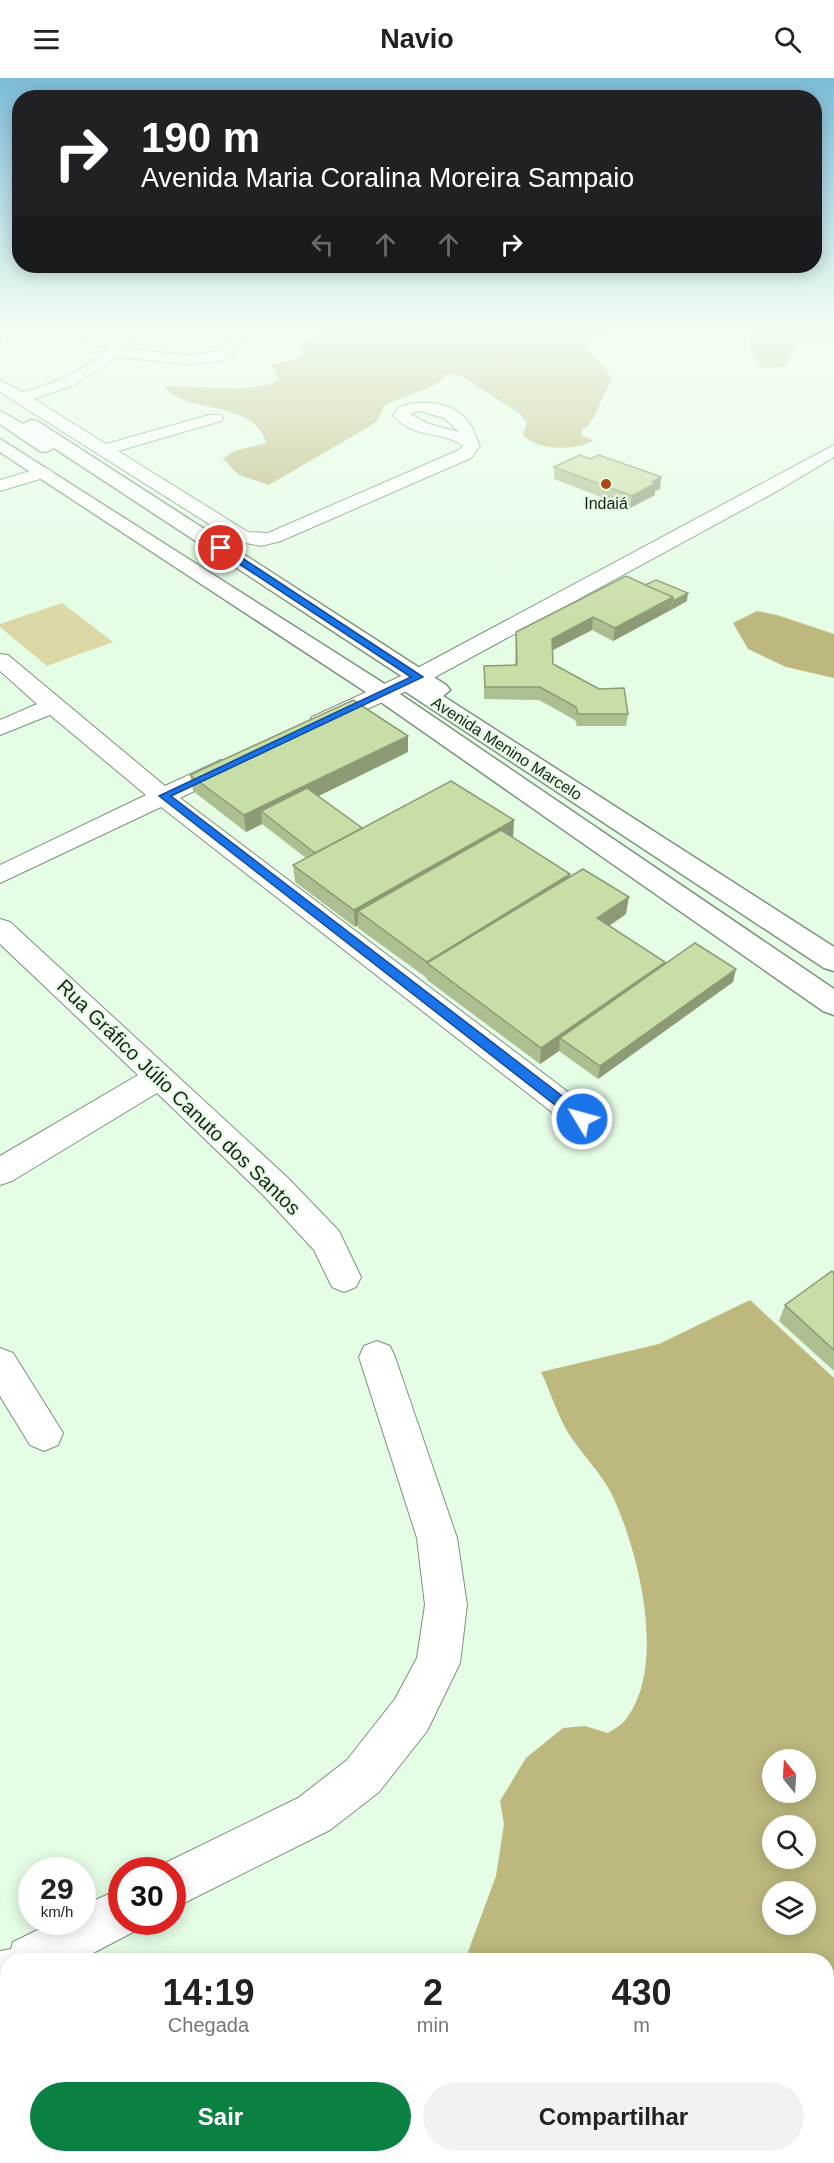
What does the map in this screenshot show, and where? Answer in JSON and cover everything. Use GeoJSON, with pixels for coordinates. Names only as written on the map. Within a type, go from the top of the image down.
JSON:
{"type":"FeatureCollection","features":[{"type":"Feature","properties":{"kind":"main road","name":"Avenida Menino Marcelo"},"geometry":{"type":"LineString","coordinates":[[15,425],[412,680],[834,942]]}},
{"type":"Feature","properties":{"kind":"main road","name":"Avenida Menino Marcelo"},"geometry":{"type":"LineString","coordinates":[[38,425],[60,444],[149,489],[521,758],[834,961]]}},
{"type":"Feature","properties":{"kind":"main road"},"geometry":{"type":"LineString","coordinates":[[55,425],[60,444]]}},
{"type":"Feature","properties":{"kind":"main road"},"geometry":{"type":"LineString","coordinates":[[0,444],[383,693],[834,1004]]}},
{"type":"Feature","properties":{"kind":"main road"},"geometry":{"type":"LineString","coordinates":[[521,758],[560,815]]}},
{"type":"Feature","properties":{"kind":"street","name":"Avenida Menino Marcelo"},"geometry":{"type":"LineString","coordinates":[[65,425],[104,450],[149,489],[243,537],[261,540],[274,537],[465,454],[472,446],[468,439]]}},
{"type":"Feature","properties":{"kind":"street"},"geometry":{"type":"LineString","coordinates":[[104,450],[189,425]]}},
{"type":"Feature","properties":{"kind":"street"},"geometry":{"type":"LineString","coordinates":[[301,732],[412,680],[834,450]]}},
{"type":"Feature","properties":{"kind":"street"},"geometry":{"type":"LineString","coordinates":[[799,471],[822,476]]}},
{"type":"Feature","properties":{"kind":"street"},"geometry":{"type":"LineString","coordinates":[[0,486],[44,472]]}},
{"type":"Feature","properties":{"kind":"street"},"geometry":{"type":"LineString","coordinates":[[0,660],[52,706],[164,796],[582,1119]]}},
{"type":"Feature","properties":{"kind":"street"},"geometry":{"type":"LineString","coordinates":[[0,728],[52,706]]}},
{"type":"Feature","properties":{"kind":"street"},"geometry":{"type":"LineString","coordinates":[[0,875],[248,756]]}},
{"type":"Feature","properties":{"kind":"street","name":"Rua Gráfico Júlio Canuto dos Santos"},"geometry":{"type":"LineString","coordinates":[[0,928],[276,1187],[327,1241],[344,1277]]}},
{"type":"Feature","properties":{"kind":"street"},"geometry":{"type":"LineString","coordinates":[[0,1172],[158,1078]]}},
{"type":"Feature","properties":{"kind":"street"},"geometry":{"type":"LineString","coordinates":[[186,1878],[314,1814],[363,1776],[411,1715],[438,1663],[446,1605],[437,1538],[377,1357]]}},
{"type":"Feature","properties":{"kind":"street"},"geometry":{"type":"LineString","coordinates":[[0,1364],[44,1433]]}},
{"type":"Feature","properties":{"kind":"street"},"geometry":{"type":"LineString","coordinates":[[44,1953],[108,1919]]}},
{"type":"Feature","properties":{"kind":"shaded area"},"geometry":{"type":"Polygon","coordinates":[[[255,425],[371,425],[269,485],[239,475],[223,459],[234,451],[266,443],[255,425]]]}},
{"type":"Feature","properties":{"kind":"shaded area"},"geometry":{"type":"Polygon","coordinates":[[[526,425],[588,425],[582,430],[582,436],[594,440],[578,446],[557,448],[537,444],[523,435],[526,425]]]}},
{"type":"Feature","properties":{"kind":"shaded area"},"geometry":{"type":"Polygon","coordinates":[[[62,603],[113,642],[47,666],[0,627],[0,624],[62,603]]]}},
{"type":"Feature","properties":{"kind":"shaded area"},"geometry":{"type":"Polygon","coordinates":[[[757,611],[777,615],[834,634],[834,678],[786,667],[748,649],[733,623],[757,611]]]}},
{"type":"Feature","properties":{"kind":"shaded area"},"geometry":{"type":"Polygon","coordinates":[[[750,1300],[834,1378],[834,1953],[468,1953],[496,1876],[504,1824],[500,1801],[526,1758],[563,1728],[585,1726],[608,1733],[620,1725],[626,1719],[638,1697],[645,1670],[647,1641],[645,1610],[640,1579],[623,1522],[604,1481],[567,1431],[541,1372],[659,1344],[750,1300]]]}},
{"type":"Feature","properties":{"kind":"building"},"geometry":{"type":"Polygon","coordinates":[[[580,455],[590,459],[599,455],[661,477],[652,482],[656,483],[632,496],[554,467],[580,455]]]}},
{"type":"Feature","properties":{"kind":"building"},"geometry":{"type":"Polygon","coordinates":[[[626,576],[673,597],[615,628],[593,617],[552,639],[553,664],[599,689],[624,688],[628,714],[578,714],[576,707],[540,687],[485,687],[484,666],[517,665],[516,632],[626,576]]]}},
{"type":"Feature","properties":{"kind":"building"},"geometry":{"type":"Polygon","coordinates":[[[656,580],[688,593],[673,601],[673,597],[645,585],[656,580]]]}},
{"type":"Feature","properties":{"kind":"building"},"geometry":{"type":"Polygon","coordinates":[[[353,700],[408,736],[244,815],[190,775],[353,700]]]}},
{"type":"Feature","properties":{"kind":"building"},"geometry":{"type":"Polygon","coordinates":[[[451,781],[514,820],[354,910],[293,865],[451,781]]]}},
{"type":"Feature","properties":{"kind":"building"},"geometry":{"type":"Polygon","coordinates":[[[307,788],[362,828],[315,853],[261,811],[307,788]]]}},
{"type":"Feature","properties":{"kind":"building"},"geometry":{"type":"Polygon","coordinates":[[[501,830],[570,874],[427,962],[358,911],[501,830]]]}},
{"type":"Feature","properties":{"kind":"building"},"geometry":{"type":"Polygon","coordinates":[[[583,869],[629,897],[597,918],[665,962],[541,1048],[427,963],[583,869]]]}},
{"type":"Feature","properties":{"kind":"building"},"geometry":{"type":"Polygon","coordinates":[[[695,943],[736,969],[600,1066],[560,1038],[695,943]]]}},
{"type":"Feature","properties":{"kind":"building"},"geometry":{"type":"Polygon","coordinates":[[[832,1271],[834,1273],[834,1350],[785,1305],[832,1271]]]}},
{"type":"Feature","properties":{"kind":"place","name":"Indaiá"},"geometry":{"type":"Point","coordinates":[606,484]}},
{"type":"Feature","properties":{"kind":"route"},"geometry":{"type":"LineString","coordinates":[[221,548],[418,677],[164,796],[582,1119]]}}]}
